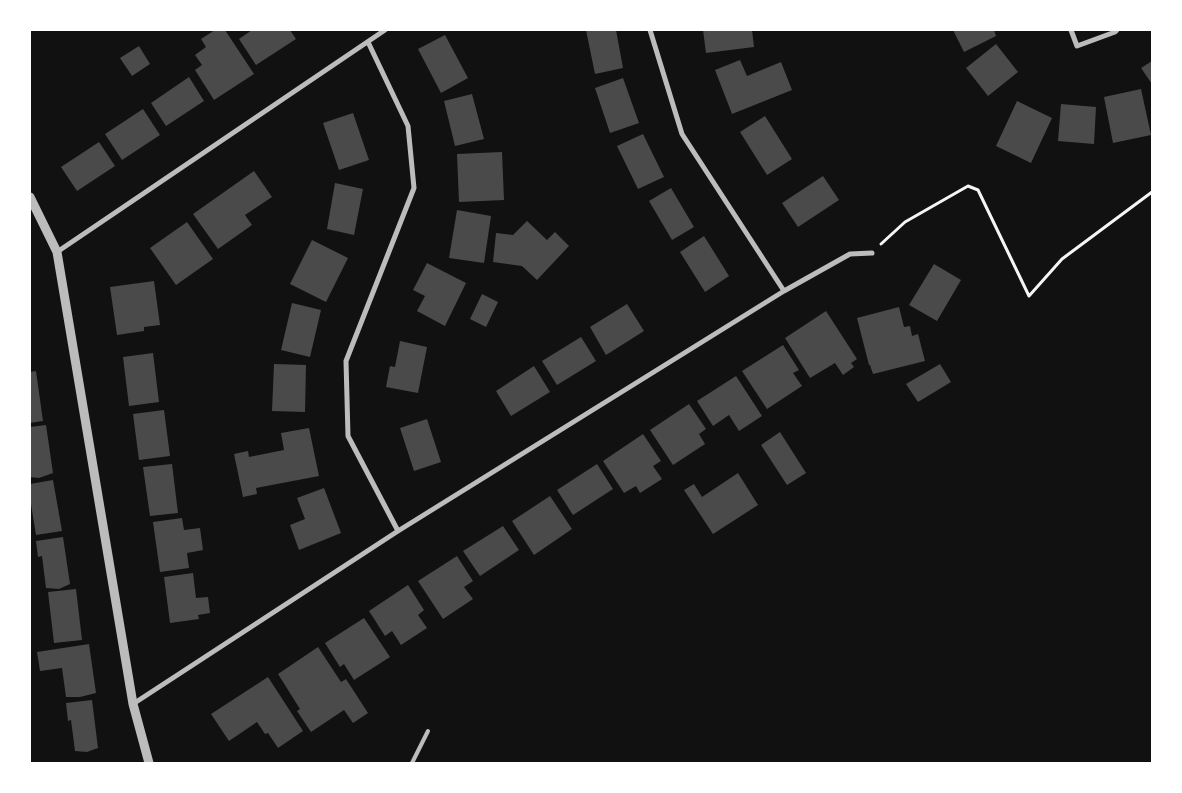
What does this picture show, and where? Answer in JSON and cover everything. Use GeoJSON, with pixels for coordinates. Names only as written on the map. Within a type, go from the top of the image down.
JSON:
{"type":"FeatureCollection","features":[{"type":"Feature","properties":{"kind":"street"},"geometry":{"type":"LineString","coordinates":[[57,252],[385,30]]}},
{"type":"Feature","properties":{"kind":"street"},"geometry":{"type":"LineString","coordinates":[[650,30],[682,134],[784,291]]}},
{"type":"Feature","properties":{"kind":"street"},"geometry":{"type":"LineString","coordinates":[[1071,30],[1077,46],[1117,30]]}},
{"type":"Feature","properties":{"kind":"street"},"geometry":{"type":"LineString","coordinates":[[368,42],[408,126],[414,188],[346,361],[348,436],[398,531]]}},
{"type":"Feature","properties":{"kind":"street"},"geometry":{"type":"LineString","coordinates":[[30,197],[57,252],[134,704],[149,763]]}},
{"type":"Feature","properties":{"kind":"street"},"geometry":{"type":"LineString","coordinates":[[134,704],[398,531],[784,291],[850,254],[872,253]]}},
{"type":"Feature","properties":{"kind":"lane"},"geometry":{"type":"LineString","coordinates":[[412,763],[428,731]]}},
{"type":"Feature","properties":{"kind":"path"},"geometry":{"type":"LineString","coordinates":[[872,253],[905,222],[968,186],[978,190],[1029,296],[1062,259],[1152,192]]}},
{"type":"Feature","properties":{"kind":"building"},"geometry":{"type":"Polygon","coordinates":[[[215,30],[225,30],[254,74],[214,100],[195,70],[202,65],[195,55],[206,47],[201,39],[215,30]]]}},
{"type":"Feature","properties":{"kind":"building"},"geometry":{"type":"Polygon","coordinates":[[[252,30],[290,30],[296,39],[256,65],[239,39],[252,30]]]}},
{"type":"Feature","properties":{"kind":"building"},"geometry":{"type":"Polygon","coordinates":[[[586,30],[616,30],[623,68],[595,74],[586,30]]]}},
{"type":"Feature","properties":{"kind":"building"},"geometry":{"type":"Polygon","coordinates":[[[703,30],[752,30],[754,47],[706,53],[703,30]]]}},
{"type":"Feature","properties":{"kind":"building"},"geometry":{"type":"Polygon","coordinates":[[[953,30],[994,30],[996,36],[964,52],[953,30]]]}},
{"type":"Feature","properties":{"kind":"building"},"geometry":{"type":"Polygon","coordinates":[[[445,35],[468,78],[441,93],[418,49],[445,35]]]}},
{"type":"Feature","properties":{"kind":"building"},"geometry":{"type":"Polygon","coordinates":[[[996,44],[1018,72],[988,96],[966,68],[996,44]]]}},
{"type":"Feature","properties":{"kind":"building"},"geometry":{"type":"Polygon","coordinates":[[[139,46],[150,64],[132,76],[120,58],[139,46]]]}},
{"type":"Feature","properties":{"kind":"building"},"geometry":{"type":"Polygon","coordinates":[[[740,60],[747,76],[781,62],[792,90],[732,114],[715,70],[740,60]]]}},
{"type":"Feature","properties":{"kind":"building"},"geometry":{"type":"Polygon","coordinates":[[[1152,61],[1152,84],[1141,68],[1152,61]]]}},
{"type":"Feature","properties":{"kind":"building"},"geometry":{"type":"Polygon","coordinates":[[[189,77],[204,101],[166,126],[151,103],[189,77]]]}},
{"type":"Feature","properties":{"kind":"building"},"geometry":{"type":"Polygon","coordinates":[[[623,78],[639,123],[610,133],[595,88],[623,78]]]}},
{"type":"Feature","properties":{"kind":"building"},"geometry":{"type":"Polygon","coordinates":[[[1141,89],[1151,135],[1113,143],[1104,97],[1141,89]]]}},
{"type":"Feature","properties":{"kind":"building"},"geometry":{"type":"Polygon","coordinates":[[[472,94],[484,139],[455,146],[444,101],[472,94]]]}},
{"type":"Feature","properties":{"kind":"building"},"geometry":{"type":"Polygon","coordinates":[[[1017,101],[1052,118],[1031,163],[996,146],[1017,101]]]}},
{"type":"Feature","properties":{"kind":"building"},"geometry":{"type":"Polygon","coordinates":[[[1061,104],[1096,107],[1094,144],[1058,141],[1061,104]]]}},
{"type":"Feature","properties":{"kind":"building"},"geometry":{"type":"Polygon","coordinates":[[[143,109],[160,135],[122,160],[105,134],[143,109]]]}},
{"type":"Feature","properties":{"kind":"building"},"geometry":{"type":"Polygon","coordinates":[[[353,113],[369,160],[339,170],[323,123],[353,113]]]}},
{"type":"Feature","properties":{"kind":"building"},"geometry":{"type":"Polygon","coordinates":[[[765,116],[792,159],[767,175],[740,132],[765,116]]]}},
{"type":"Feature","properties":{"kind":"building"},"geometry":{"type":"Polygon","coordinates":[[[643,134],[664,177],[638,189],[617,146],[643,134]]]}},
{"type":"Feature","properties":{"kind":"building"},"geometry":{"type":"Polygon","coordinates":[[[99,142],[115,166],[77,191],[61,167],[99,142]]]}},
{"type":"Feature","properties":{"kind":"building"},"geometry":{"type":"Polygon","coordinates":[[[502,152],[504,200],[459,202],[457,154],[502,152]]]}},
{"type":"Feature","properties":{"kind":"building"},"geometry":{"type":"Polygon","coordinates":[[[254,171],[272,197],[245,215],[252,225],[218,249],[193,214],[254,171]]]}},
{"type":"Feature","properties":{"kind":"building"},"geometry":{"type":"Polygon","coordinates":[[[823,176],[839,200],[798,227],[782,203],[823,176]]]}},
{"type":"Feature","properties":{"kind":"building"},"geometry":{"type":"Polygon","coordinates":[[[335,183],[363,189],[354,235],[327,229],[335,183]]]}},
{"type":"Feature","properties":{"kind":"building"},"geometry":{"type":"Polygon","coordinates":[[[671,188],[694,227],[672,240],[649,201],[671,188]]]}},
{"type":"Feature","properties":{"kind":"building"},"geometry":{"type":"Polygon","coordinates":[[[457,210],[491,216],[484,263],[449,258],[457,210]]]}},
{"type":"Feature","properties":{"kind":"building"},"geometry":{"type":"Polygon","coordinates":[[[527,221],[547,240],[555,232],[569,246],[537,280],[522,266],[493,262],[496,233],[513,235],[527,221]]]}},
{"type":"Feature","properties":{"kind":"building"},"geometry":{"type":"Polygon","coordinates":[[[187,222],[213,259],[176,285],[150,248],[187,222]]]}},
{"type":"Feature","properties":{"kind":"building"},"geometry":{"type":"Polygon","coordinates":[[[704,236],[729,276],[705,292],[680,252],[704,236]]]}},
{"type":"Feature","properties":{"kind":"building"},"geometry":{"type":"Polygon","coordinates":[[[312,240],[348,258],[326,302],[290,284],[312,240]]]}},
{"type":"Feature","properties":{"kind":"building"},"geometry":{"type":"Polygon","coordinates":[[[427,263],[466,283],[445,326],[417,311],[425,296],[413,290],[427,263]]]}},
{"type":"Feature","properties":{"kind":"building"},"geometry":{"type":"Polygon","coordinates":[[[934,264],[961,280],[937,321],[909,305],[934,264]]]}},
{"type":"Feature","properties":{"kind":"building"},"geometry":{"type":"Polygon","coordinates":[[[154,281],[160,325],[144,327],[144,331],[117,335],[110,287],[154,281]]]}},
{"type":"Feature","properties":{"kind":"building"},"geometry":{"type":"Polygon","coordinates":[[[482,294],[498,302],[486,327],[470,319],[482,294]]]}},
{"type":"Feature","properties":{"kind":"building"},"geometry":{"type":"Polygon","coordinates":[[[292,303],[321,310],[310,357],[281,350],[292,303]]]}},
{"type":"Feature","properties":{"kind":"building"},"geometry":{"type":"Polygon","coordinates":[[[627,304],[644,331],[606,355],[590,327],[627,304]]]}},
{"type":"Feature","properties":{"kind":"building"},"geometry":{"type":"Polygon","coordinates":[[[899,307],[904,327],[910,326],[912,336],[918,334],[925,361],[873,374],[857,318],[899,307]]]}},
{"type":"Feature","properties":{"kind":"building"},"geometry":{"type":"Polygon","coordinates":[[[826,311],[857,359],[851,363],[854,367],[843,375],[835,363],[810,378],[785,338],[826,311]]]}},
{"type":"Feature","properties":{"kind":"building"},"geometry":{"type":"Polygon","coordinates":[[[581,337],[596,361],[557,385],[542,361],[581,337]]]}},
{"type":"Feature","properties":{"kind":"building"},"geometry":{"type":"Polygon","coordinates":[[[400,341],[427,347],[418,393],[386,387],[390,366],[395,367],[400,341]]]}},
{"type":"Feature","properties":{"kind":"building"},"geometry":{"type":"Polygon","coordinates":[[[783,345],[799,370],[793,373],[802,386],[767,409],[742,371],[783,345]]]}},
{"type":"Feature","properties":{"kind":"building"},"geometry":{"type":"Polygon","coordinates":[[[153,353],[159,402],[129,406],[123,357],[153,353]]]}},
{"type":"Feature","properties":{"kind":"building"},"geometry":{"type":"Polygon","coordinates":[[[274,364],[306,365],[305,412],[272,411],[274,364]]]}},
{"type":"Feature","properties":{"kind":"building"},"geometry":{"type":"Polygon","coordinates":[[[940,364],[951,382],[918,402],[906,384],[940,364]]]}},
{"type":"Feature","properties":{"kind":"building"},"geometry":{"type":"Polygon","coordinates":[[[534,366],[550,392],[511,416],[496,391],[534,366]]]}},
{"type":"Feature","properties":{"kind":"building"},"geometry":{"type":"Polygon","coordinates":[[[36,371],[43,421],[30,423],[30,372],[36,371]]]}},
{"type":"Feature","properties":{"kind":"building"},"geometry":{"type":"Polygon","coordinates":[[[736,376],[762,416],[739,431],[729,415],[713,426],[697,401],[736,376]]]}},
{"type":"Feature","properties":{"kind":"building"},"geometry":{"type":"Polygon","coordinates":[[[689,404],[706,429],[699,434],[705,444],[673,465],[650,430],[689,404]]]}},
{"type":"Feature","properties":{"kind":"building"},"geometry":{"type":"Polygon","coordinates":[[[164,410],[170,456],[139,460],[133,414],[164,410]]]}},
{"type":"Feature","properties":{"kind":"building"},"geometry":{"type":"Polygon","coordinates":[[[427,419],[441,462],[414,471],[400,428],[427,419]]]}},
{"type":"Feature","properties":{"kind":"building"},"geometry":{"type":"Polygon","coordinates":[[[46,425],[53,473],[39,478],[30,477],[30,427],[46,425]]]}},
{"type":"Feature","properties":{"kind":"building"},"geometry":{"type":"Polygon","coordinates":[[[309,428],[319,476],[256,488],[257,494],[243,497],[234,454],[248,451],[249,457],[284,450],[281,433],[309,428]]]}},
{"type":"Feature","properties":{"kind":"building"},"geometry":{"type":"Polygon","coordinates":[[[780,432],[806,473],[787,485],[761,445],[780,432]]]}},
{"type":"Feature","properties":{"kind":"building"},"geometry":{"type":"Polygon","coordinates":[[[643,434],[661,461],[653,466],[662,479],[640,493],[636,486],[624,493],[603,461],[643,434]]]}},
{"type":"Feature","properties":{"kind":"building"},"geometry":{"type":"Polygon","coordinates":[[[172,464],[178,513],[150,516],[143,467],[172,464]]]}},
{"type":"Feature","properties":{"kind":"building"},"geometry":{"type":"Polygon","coordinates":[[[597,464],[613,489],[573,515],[557,490],[597,464]]]}},
{"type":"Feature","properties":{"kind":"building"},"geometry":{"type":"Polygon","coordinates":[[[738,473],[758,505],[713,534],[684,490],[694,484],[702,497],[738,473]]]}},
{"type":"Feature","properties":{"kind":"building"},"geometry":{"type":"Polygon","coordinates":[[[53,480],[62,531],[36,535],[30,498],[30,484],[53,480]]]}},
{"type":"Feature","properties":{"kind":"building"},"geometry":{"type":"Polygon","coordinates":[[[324,488],[341,533],[299,550],[290,525],[305,519],[297,498],[324,488]]]}},
{"type":"Feature","properties":{"kind":"building"},"geometry":{"type":"Polygon","coordinates":[[[550,496],[572,529],[534,555],[512,521],[550,496]]]}},
{"type":"Feature","properties":{"kind":"building"},"geometry":{"type":"Polygon","coordinates":[[[182,518],[184,530],[200,528],[203,550],[187,553],[189,568],[160,572],[153,522],[182,518]]]}},
{"type":"Feature","properties":{"kind":"building"},"geometry":{"type":"Polygon","coordinates":[[[503,526],[519,550],[480,576],[463,551],[503,526]]]}},
{"type":"Feature","properties":{"kind":"building"},"geometry":{"type":"Polygon","coordinates":[[[63,537],[70,584],[59,589],[46,588],[42,556],[38,557],[36,541],[63,537]]]}},
{"type":"Feature","properties":{"kind":"building"},"geometry":{"type":"Polygon","coordinates":[[[457,556],[473,581],[464,587],[473,599],[443,619],[418,581],[457,556]]]}},
{"type":"Feature","properties":{"kind":"building"},"geometry":{"type":"Polygon","coordinates":[[[193,573],[196,598],[208,597],[210,613],[198,615],[199,619],[170,623],[164,577],[193,573]]]}},
{"type":"Feature","properties":{"kind":"building"},"geometry":{"type":"Polygon","coordinates":[[[408,585],[424,610],[418,615],[427,628],[401,645],[392,631],[385,636],[369,611],[408,585]]]}},
{"type":"Feature","properties":{"kind":"building"},"geometry":{"type":"Polygon","coordinates":[[[76,589],[82,640],[54,643],[48,592],[76,589]]]}},
{"type":"Feature","properties":{"kind":"building"},"geometry":{"type":"Polygon","coordinates":[[[364,618],[390,657],[354,680],[344,664],[340,667],[325,643],[364,618]]]}},
{"type":"Feature","properties":{"kind":"building"},"geometry":{"type":"Polygon","coordinates":[[[89,644],[96,693],[80,697],[66,697],[62,668],[40,671],[37,652],[89,644]]]}},
{"type":"Feature","properties":{"kind":"building"},"geometry":{"type":"Polygon","coordinates":[[[318,647],[341,682],[346,679],[368,713],[353,723],[344,710],[311,732],[297,711],[300,709],[278,674],[318,647]]]}},
{"type":"Feature","properties":{"kind":"building"},"geometry":{"type":"Polygon","coordinates":[[[268,677],[303,731],[278,748],[268,733],[265,734],[257,722],[229,741],[211,714],[268,677]]]}},
{"type":"Feature","properties":{"kind":"building"},"geometry":{"type":"Polygon","coordinates":[[[92,700],[98,748],[87,752],[75,751],[71,720],[68,721],[66,703],[92,700]]]}}]}
